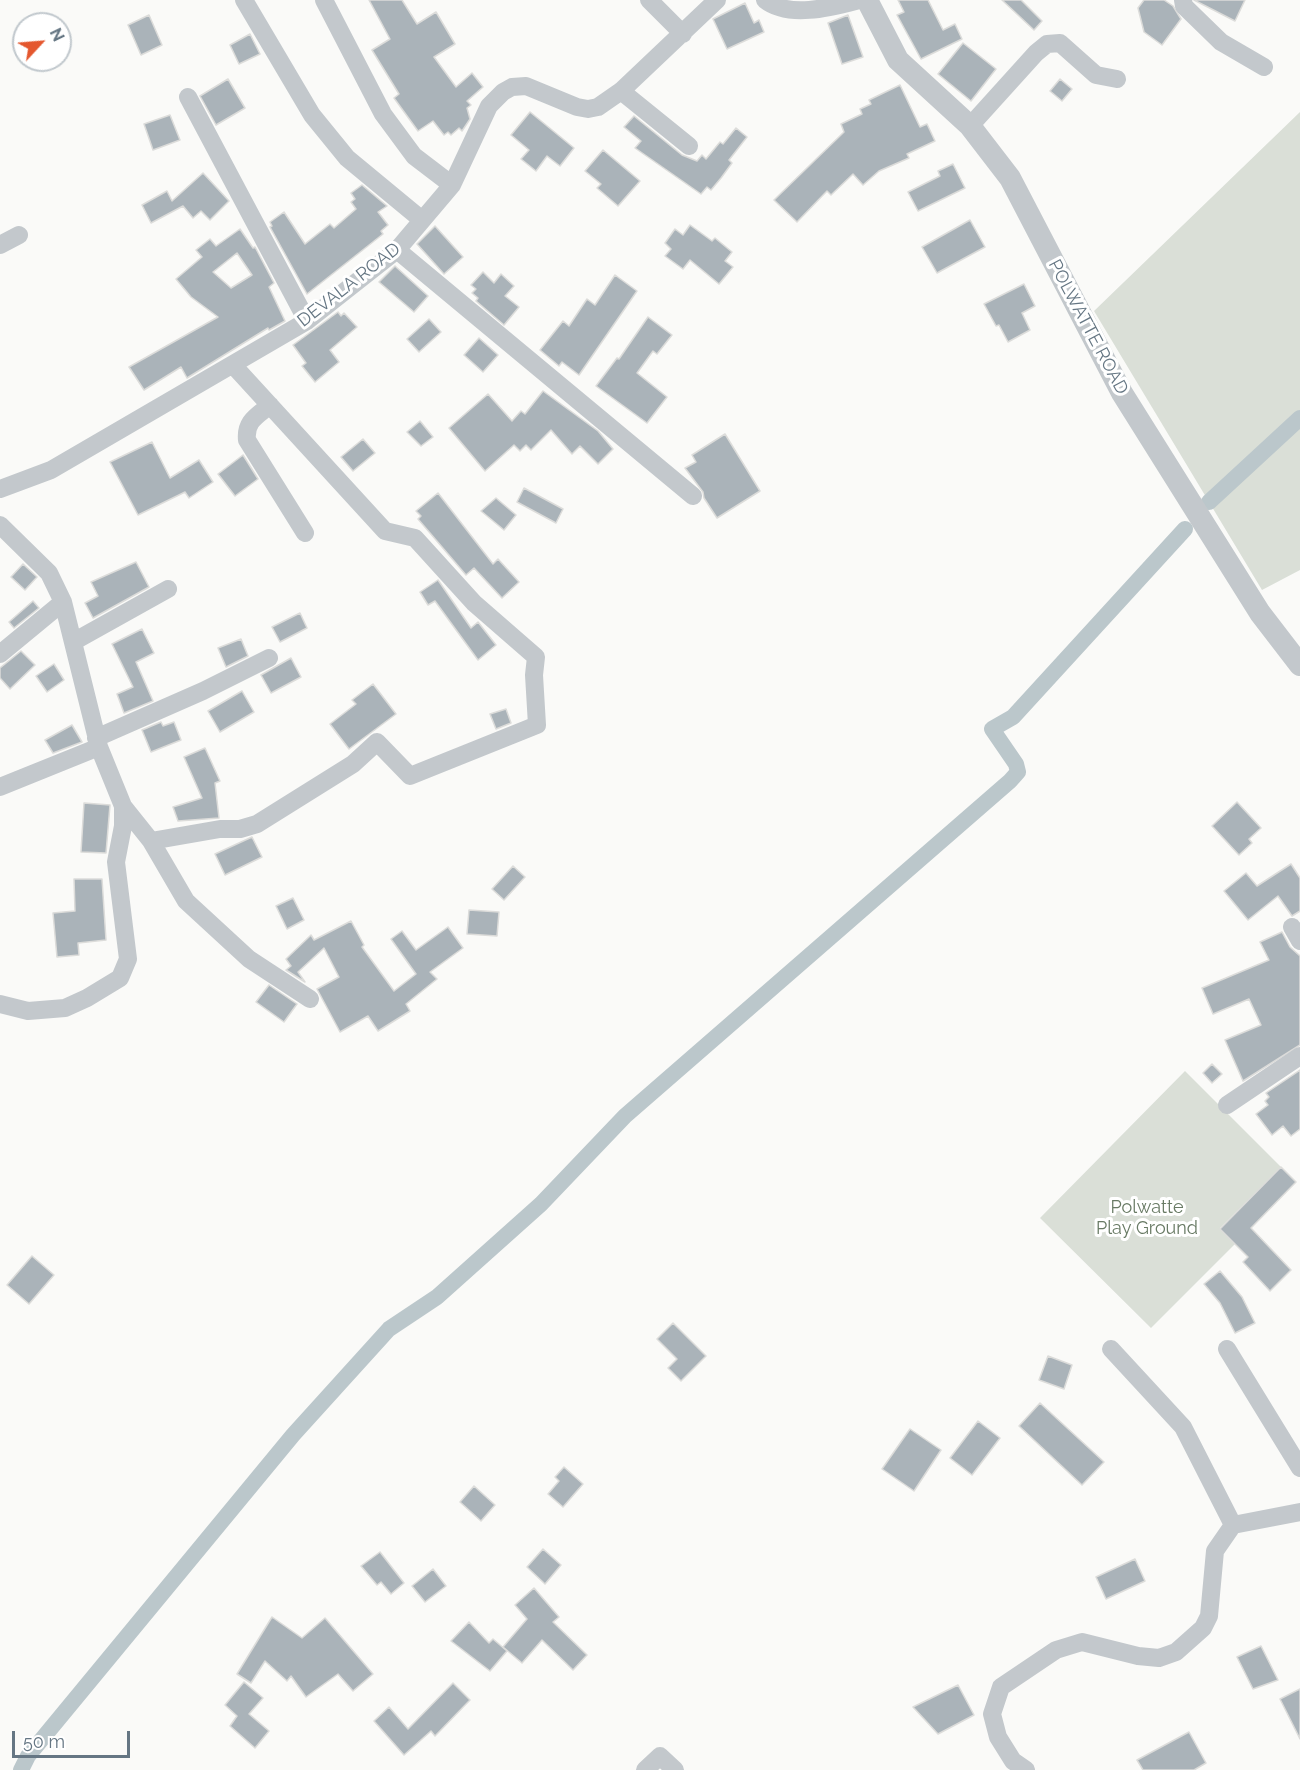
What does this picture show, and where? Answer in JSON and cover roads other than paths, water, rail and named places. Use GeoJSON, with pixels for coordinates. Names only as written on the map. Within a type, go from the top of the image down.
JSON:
{"type":"FeatureCollection","features":[{"type":"Feature","properties":{"kind":"street"},"geometry":{"type":"LineString","coordinates":[[244,0],[319,124],[347,158],[422,220]]}},
{"type":"Feature","properties":{"kind":"street"},"geometry":{"type":"LineString","coordinates":[[324,0],[383,114],[414,156],[452,185]]}},
{"type":"Feature","properties":{"kind":"street"},"geometry":{"type":"LineString","coordinates":[[649,0],[683,34]]}},
{"type":"Feature","properties":{"kind":"street","name":"DEVALA ROAD"},"geometry":{"type":"LineString","coordinates":[[0,489],[51,470],[307,321],[397,250],[452,185],[489,106],[512,87],[526,86],[588,110],[608,102],[717,0]]}},
{"type":"Feature","properties":{"kind":"street"},"geometry":{"type":"LineString","coordinates":[[765,0],[792,10],[818,8],[859,0]]}},
{"type":"Feature","properties":{"kind":"street","name":"POLWATTE ROAD"},"geometry":{"type":"LineString","coordinates":[[867,0],[898,60],[970,126],[1010,178],[1122,393],[1260,613],[1300,665]]}},
{"type":"Feature","properties":{"kind":"street"},"geometry":{"type":"LineString","coordinates":[[1183,0],[1184,6],[1221,42],[1264,68]]}},
{"type":"Feature","properties":{"kind":"street"},"geometry":{"type":"LineString","coordinates":[[970,126],[1047,44],[1060,43],[1096,75],[1117,79]]}},
{"type":"Feature","properties":{"kind":"street"},"geometry":{"type":"LineString","coordinates":[[621,91],[689,146]]}},
{"type":"Feature","properties":{"kind":"street"},"geometry":{"type":"LineString","coordinates":[[188,97],[307,321]]}},
{"type":"Feature","properties":{"kind":"street"},"geometry":{"type":"LineString","coordinates":[[0,245],[20,235]]}},
{"type":"Feature","properties":{"kind":"street"},"geometry":{"type":"LineString","coordinates":[[397,250],[693,496]]}},
{"type":"Feature","properties":{"kind":"street"},"geometry":{"type":"LineString","coordinates":[[151,841],[220,829],[240,829],[256,824],[353,764],[377,742],[410,776],[537,725],[534,675],[536,657],[474,603],[415,538],[385,531],[233,365]]}},
{"type":"Feature","properties":{"kind":"street"},"geometry":{"type":"LineString","coordinates":[[270,405],[249,422],[246,429],[246,440],[305,533]]}},
{"type":"Feature","properties":{"kind":"street"},"geometry":{"type":"LineString","coordinates":[[0,525],[49,573],[63,602],[98,743],[123,806],[151,841],[186,901],[249,959],[310,999]]}},
{"type":"Feature","properties":{"kind":"street"},"geometry":{"type":"LineString","coordinates":[[73,642],[168,589]]}},
{"type":"Feature","properties":{"kind":"street"},"geometry":{"type":"LineString","coordinates":[[0,654],[63,602]]}},
{"type":"Feature","properties":{"kind":"street"},"geometry":{"type":"LineString","coordinates":[[0,787],[98,743],[269,658]]}},
{"type":"Feature","properties":{"kind":"street"},"geometry":{"type":"LineString","coordinates":[[0,1004],[28,1011],[65,1008],[110,986],[125,971],[127,947],[116,862],[123,826],[123,806]]}},
{"type":"Feature","properties":{"kind":"street"},"geometry":{"type":"LineString","coordinates":[[1227,1105],[1300,1056]]}},
{"type":"Feature","properties":{"kind":"street"},"geometry":{"type":"LineString","coordinates":[[1111,1349],[1183,1427],[1233,1525]]}},
{"type":"Feature","properties":{"kind":"street"},"geometry":{"type":"LineString","coordinates":[[1227,1349],[1300,1468]]}},
{"type":"Feature","properties":{"kind":"street"},"geometry":{"type":"LineString","coordinates":[[1015,1767],[998,1737],[992,1714],[1001,1688],[1056,1650],[1082,1642],[1160,1659],[1176,1652],[1203,1628],[1209,1616],[1215,1551],[1233,1525],[1300,1512]]}},
{"type":"Feature","properties":{"kind":"street"},"geometry":{"type":"LineString","coordinates":[[645,1770],[660,1756],[675,1770]]}},
{"type":"Feature","properties":{"kind":"waterway"},"geometry":{"type":"LineString","coordinates":[[1209,502],[1300,418]]}},
{"type":"Feature","properties":{"kind":"waterway"},"geometry":{"type":"LineString","coordinates":[[21,1770],[28,1756],[293,1435],[389,1329],[437,1297],[541,1204],[625,1116],[1010,781],[1018,772],[1016,764],[992,729],[1013,717],[1185,529]]}},
{"type":"Feature","properties":{"kind":"park label","name":"Polwatte Play Ground"},"geometry":{"type":"Point","coordinates":[1147,1218]}}]}
